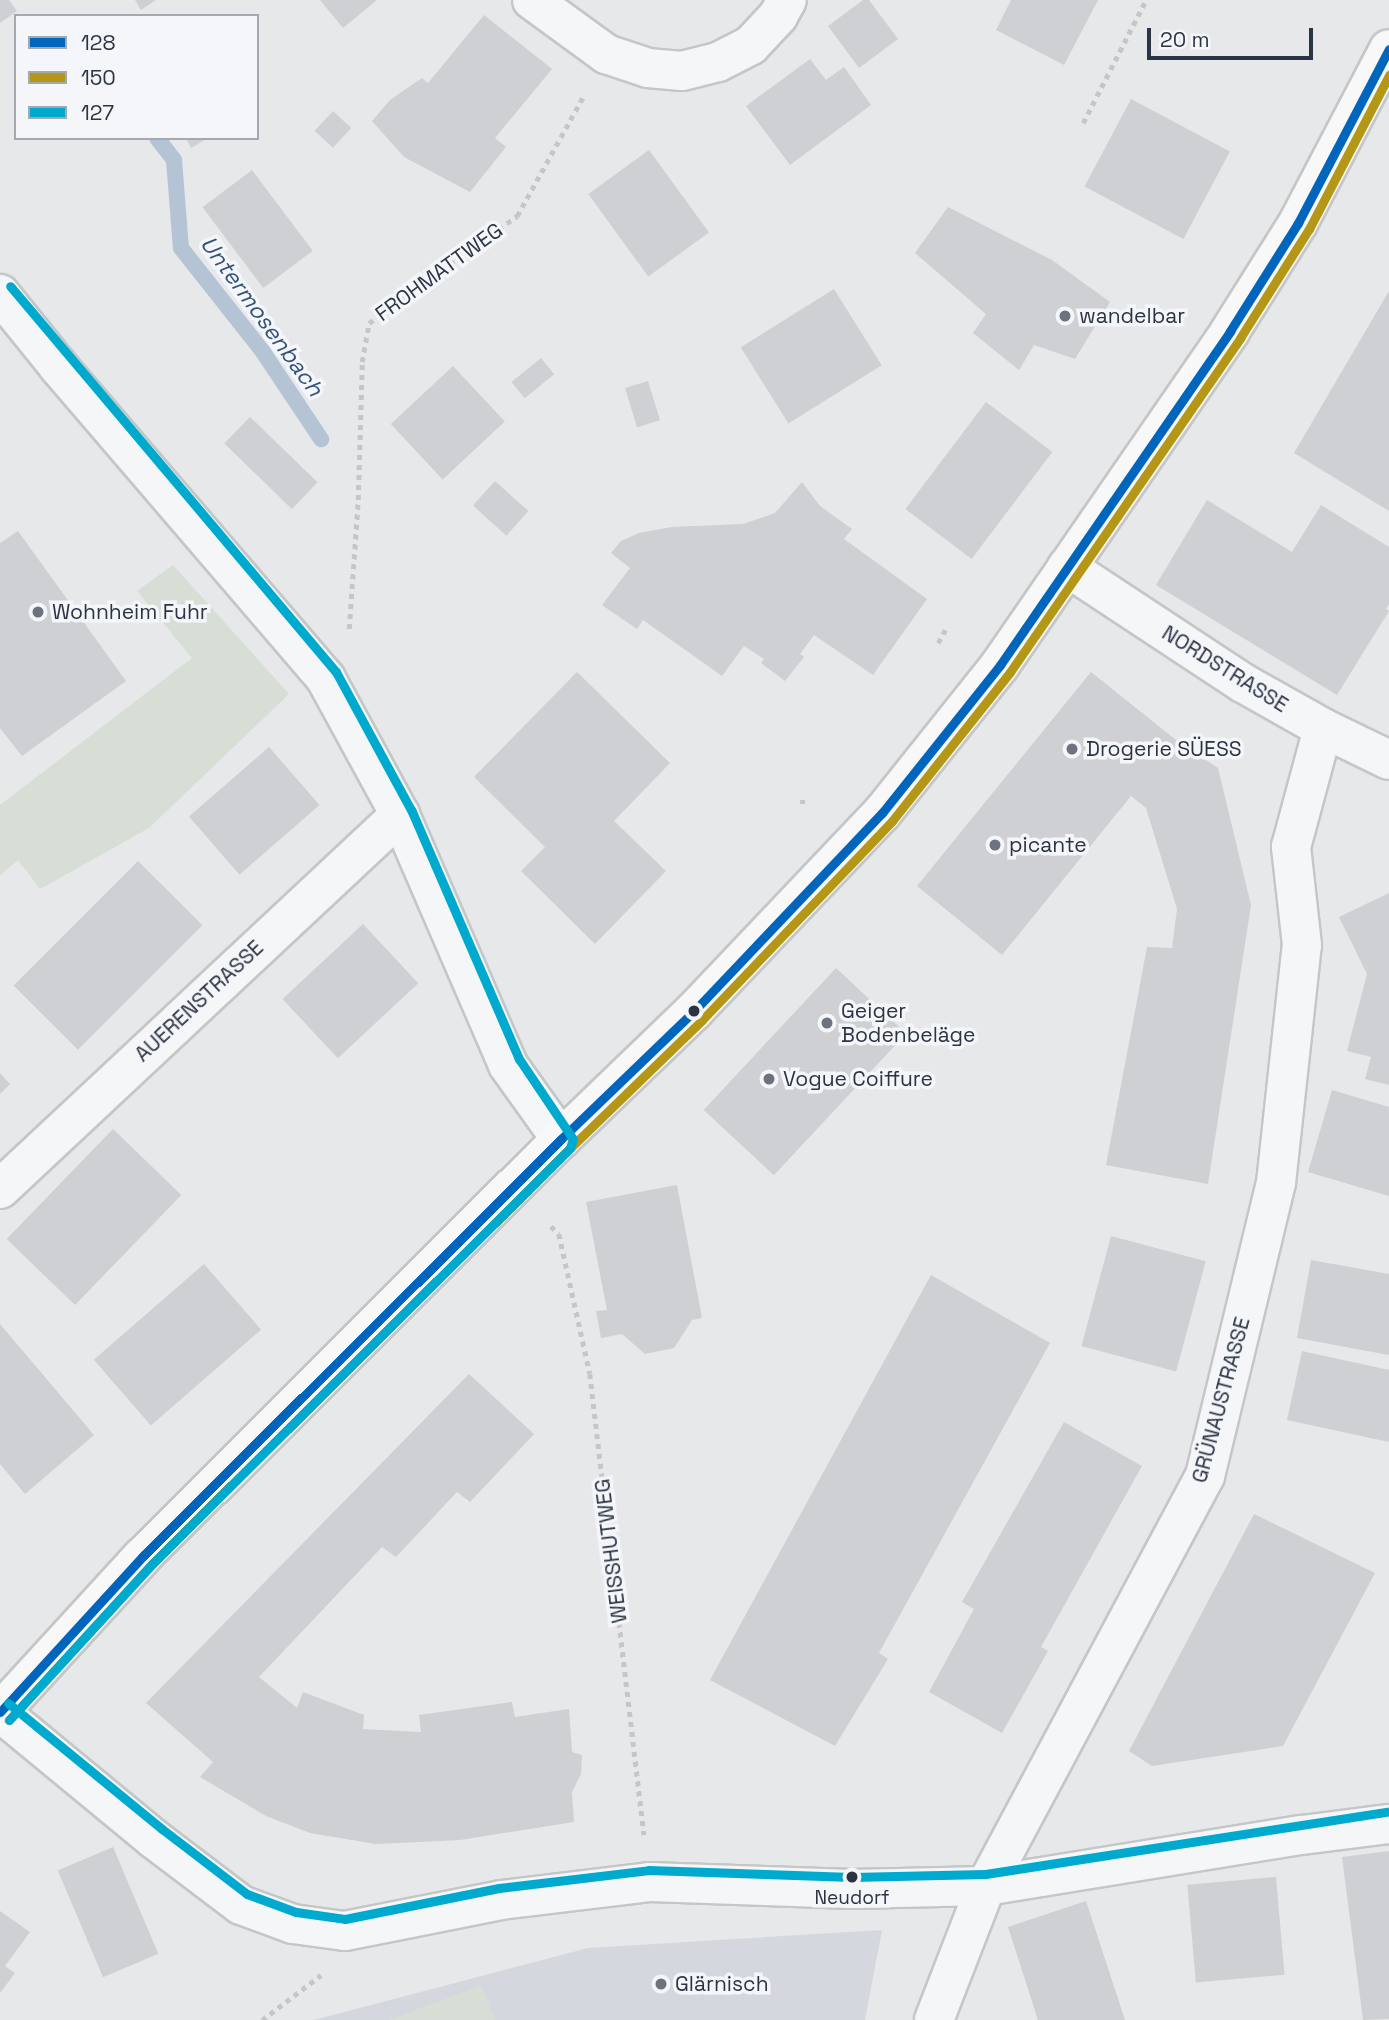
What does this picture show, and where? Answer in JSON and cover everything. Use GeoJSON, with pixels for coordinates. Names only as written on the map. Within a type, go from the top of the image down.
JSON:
{"type":"FeatureCollection","features":[{"type":"Feature","properties":{"kind":"main road"},"geometry":{"type":"LineString","coordinates":[[0,1712],[142,1556],[561,1139],[694,1011],[882,813],[1000,665],[1222,342],[1298,223],[1389,49]]}},
{"type":"Feature","properties":{"kind":"street"},"geometry":{"type":"LineString","coordinates":[[532,0],[606,54],[648,68],[681,71],[718,62],[751,45],[778,16],[787,0]]}},
{"type":"Feature","properties":{"kind":"street"},"geometry":{"type":"LineString","coordinates":[[0,294],[190,522],[326,678],[400,815],[508,1065],[561,1139]]}},
{"type":"Feature","properties":{"kind":"street","name":"NORDSTRASSE"},"geometry":{"type":"LineString","coordinates":[[1067,567],[1243,683],[1323,729],[1389,760]]}},
{"type":"Feature","properties":{"kind":"street","name":"GRÜNAUSTRASSE"},"geometry":{"type":"LineString","coordinates":[[934,2020],[986,1886],[1205,1476],[1276,1183],[1302,945],[1291,847],[1323,729]]}},
{"type":"Feature","properties":{"kind":"street","name":"AUERENSTRASSE"},"geometry":{"type":"LineString","coordinates":[[0,1189],[400,815]]}},
{"type":"Feature","properties":{"kind":"street"},"geometry":{"type":"LineString","coordinates":[[0,1712],[154,1839],[241,1905],[293,1924],[345,1931],[501,1900],[650,1882],[852,1889],[986,1886],[1302,1835],[1389,1824]]}},
{"type":"Feature","properties":{"kind":"path"},"geometry":{"type":"LineString","coordinates":[[1083,123],[1146,0]]}},
{"type":"Feature","properties":{"kind":"path","name":"FROHMATTWEG"},"geometry":{"type":"LineString","coordinates":[[326,678],[347,645],[358,500],[362,362],[369,323],[517,216],[606,54]]}},
{"type":"Feature","properties":{"kind":"path"},"geometry":{"type":"LineString","coordinates":[[938,643],[947,627]]}},
{"type":"Feature","properties":{"kind":"path"},"geometry":{"type":"LineString","coordinates":[[800,802],[809,802]]}},
{"type":"Feature","properties":{"kind":"path","name":"WEISSHUTWEG"},"geometry":{"type":"LineString","coordinates":[[551,1227],[559,1234],[590,1374],[650,1882]]}},
{"type":"Feature","properties":{"kind":"path"},"geometry":{"type":"LineString","coordinates":[[262,2020],[318,1980],[345,1931]]}},
{"type":"Feature","properties":{"kind":"shaded area"},"geometry":{"type":"Polygon","coordinates":[[[173,565],[289,694],[149,828],[40,889],[18,860],[0,875],[0,805],[192,658],[137,591],[173,565]]]}},
{"type":"Feature","properties":{"kind":"shaded area","name":"Glärnisch"},"geometry":{"type":"Polygon","coordinates":[[[882,1930],[865,2020],[314,2020],[588,1948],[882,1930]]]}},
{"type":"Feature","properties":{"kind":"shaded area"},"geometry":{"type":"Polygon","coordinates":[[[481,1985],[495,2020],[389,2020],[481,1985]]]}},
{"type":"Feature","properties":{"kind":"building"},"geometry":{"type":"Polygon","coordinates":[[[0,0],[9,0],[17,11],[0,23],[0,0]]]}},
{"type":"Feature","properties":{"kind":"building"},"geometry":{"type":"Polygon","coordinates":[[[135,0],[156,0],[141,10],[135,0]]]}},
{"type":"Feature","properties":{"kind":"building"},"geometry":{"type":"Polygon","coordinates":[[[320,0],[377,0],[343,28],[320,0]]]}},
{"type":"Feature","properties":{"kind":"building"},"geometry":{"type":"Polygon","coordinates":[[[863,0],[869,0],[898,39],[859,68],[828,26],[863,0]]]}},
{"type":"Feature","properties":{"kind":"building"},"geometry":{"type":"Polygon","coordinates":[[[1011,0],[1098,0],[1064,65],[996,30],[1011,0]]]}},
{"type":"Feature","properties":{"kind":"building"},"geometry":{"type":"Polygon","coordinates":[[[484,15],[552,69],[495,138],[506,147],[470,192],[404,157],[372,121],[390,100],[422,78],[428,83],[484,15]]]}},
{"type":"Feature","properties":{"kind":"building"},"geometry":{"type":"Polygon","coordinates":[[[810,59],[826,80],[844,67],[871,105],[790,165],[746,106],[810,59]]]}},
{"type":"Feature","properties":{"kind":"building"},"geometry":{"type":"Polygon","coordinates":[[[1131,99],[1230,152],[1183,239],[1085,186],[1131,99]]]}},
{"type":"Feature","properties":{"kind":"building"},"geometry":{"type":"Polygon","coordinates":[[[333,111],[351,128],[333,148],[315,131],[333,111]]]}},
{"type":"Feature","properties":{"kind":"building"},"geometry":{"type":"Polygon","coordinates":[[[187,140],[205,140],[191,148],[187,140]]]}},
{"type":"Feature","properties":{"kind":"building"},"geometry":{"type":"Polygon","coordinates":[[[649,150],[709,233],[648,277],[588,194],[649,150]]]}},
{"type":"Feature","properties":{"kind":"building"},"geometry":{"type":"Polygon","coordinates":[[[252,170],[313,251],[263,288],[202,207],[252,170]]]}},
{"type":"Feature","properties":{"kind":"building"},"geometry":{"type":"Polygon","coordinates":[[[948,207],[1052,260],[1110,302],[1075,359],[1034,345],[1019,370],[973,333],[986,314],[915,253],[948,207]]]}},
{"type":"Feature","properties":{"kind":"building"},"geometry":{"type":"Polygon","coordinates":[[[834,289],[882,365],[788,424],[741,347],[834,289]]]}},
{"type":"Feature","properties":{"kind":"building"},"geometry":{"type":"Polygon","coordinates":[[[1389,291],[1389,511],[1294,453],[1389,291]]]}},
{"type":"Feature","properties":{"kind":"building"},"geometry":{"type":"Polygon","coordinates":[[[541,358],[554,374],[525,398],[511,382],[541,358]]]}},
{"type":"Feature","properties":{"kind":"building"},"geometry":{"type":"Polygon","coordinates":[[[453,366],[505,422],[443,480],[391,424],[453,366]]]}},
{"type":"Feature","properties":{"kind":"building"},"geometry":{"type":"Polygon","coordinates":[[[648,381],[660,420],[637,427],[625,388],[648,381]]]}},
{"type":"Feature","properties":{"kind":"building"},"geometry":{"type":"Polygon","coordinates":[[[986,402],[1052,452],[972,559],[905,509],[986,402]]]}},
{"type":"Feature","properties":{"kind":"building"},"geometry":{"type":"Polygon","coordinates":[[[250,417],[318,482],[292,509],[224,444],[250,417]]]}},
{"type":"Feature","properties":{"kind":"building"},"geometry":{"type":"Polygon","coordinates":[[[495,481],[528,511],[506,536],[473,506],[495,481]]]}},
{"type":"Feature","properties":{"kind":"building"},"geometry":{"type":"Polygon","coordinates":[[[802,482],[820,506],[852,529],[844,539],[927,599],[873,675],[814,635],[800,654],[804,657],[785,681],[761,663],[764,659],[744,646],[722,676],[643,620],[637,629],[602,605],[630,568],[611,553],[621,541],[639,533],[672,527],[743,524],[775,513],[802,482]]]}},
{"type":"Feature","properties":{"kind":"building"},"geometry":{"type":"Polygon","coordinates":[[[1207,500],[1292,552],[1321,505],[1389,547],[1389,604],[1386,609],[1389,611],[1337,695],[1156,585],[1207,500]]]}},
{"type":"Feature","properties":{"kind":"building","name":"Wohnheim Fuhr"},"geometry":{"type":"Polygon","coordinates":[[[18,531],[126,681],[22,756],[0,728],[0,543],[18,531]]]}},
{"type":"Feature","properties":{"kind":"building"},"geometry":{"type":"Polygon","coordinates":[[[577,672],[670,763],[614,821],[666,871],[595,944],[521,871],[545,847],[474,777],[577,672]]]}},
{"type":"Feature","properties":{"kind":"building"},"geometry":{"type":"Polygon","coordinates":[[[1091,672],[1176,740],[1218,768],[1251,905],[1208,1184],[1106,1165],[1147,947],[1172,948],[1177,909],[1146,808],[1131,796],[1002,955],[917,886],[1091,672]]]}},
{"type":"Feature","properties":{"kind":"building"},"geometry":{"type":"Polygon","coordinates":[[[269,747],[320,805],[240,875],[189,817],[269,747]]]}},
{"type":"Feature","properties":{"kind":"building"},"geometry":{"type":"Polygon","coordinates":[[[138,861],[202,925],[78,1050],[14,985],[138,861]]]}},
{"type":"Feature","properties":{"kind":"building"},"geometry":{"type":"Polygon","coordinates":[[[1389,893],[1389,1085],[1365,1079],[1371,1057],[1347,1051],[1367,974],[1339,917],[1389,893]]]}},
{"type":"Feature","properties":{"kind":"building"},"geometry":{"type":"Polygon","coordinates":[[[363,924],[418,983],[338,1058],[283,999],[363,924]]]}},
{"type":"Feature","properties":{"kind":"building"},"geometry":{"type":"Polygon","coordinates":[[[836,968],[906,1033],[774,1175],[704,1110],[836,968]]]}},
{"type":"Feature","properties":{"kind":"building"},"geometry":{"type":"Polygon","coordinates":[[[0,1073],[10,1084],[0,1094],[0,1073]]]}},
{"type":"Feature","properties":{"kind":"building"},"geometry":{"type":"Polygon","coordinates":[[[1332,1090],[1389,1107],[1389,1196],[1308,1172],[1332,1090]]]}},
{"type":"Feature","properties":{"kind":"building"},"geometry":{"type":"Polygon","coordinates":[[[113,1129],[181,1195],[75,1305],[7,1239],[113,1129]]]}},
{"type":"Feature","properties":{"kind":"building"},"geometry":{"type":"Polygon","coordinates":[[[677,1185],[702,1318],[692,1320],[674,1348],[645,1354],[622,1334],[601,1338],[596,1311],[607,1310],[586,1202],[677,1185]]]}},
{"type":"Feature","properties":{"kind":"building"},"geometry":{"type":"Polygon","coordinates":[[[1111,1236],[1206,1261],[1176,1371],[1081,1346],[1111,1236]]]}},
{"type":"Feature","properties":{"kind":"building"},"geometry":{"type":"Polygon","coordinates":[[[1311,1260],[1389,1274],[1389,1355],[1297,1338],[1311,1260]]]}},
{"type":"Feature","properties":{"kind":"building"},"geometry":{"type":"Polygon","coordinates":[[[204,1264],[261,1330],[151,1425],[94,1360],[204,1264]]]}},
{"type":"Feature","properties":{"kind":"building"},"geometry":{"type":"Polygon","coordinates":[[[931,1275],[1050,1343],[879,1653],[888,1659],[835,1746],[710,1680],[931,1275]]]}},
{"type":"Feature","properties":{"kind":"building"},"geometry":{"type":"Polygon","coordinates":[[[0,1324],[94,1435],[25,1494],[0,1464],[0,1324]]]}},
{"type":"Feature","properties":{"kind":"building"},"geometry":{"type":"Polygon","coordinates":[[[1302,1351],[1389,1370],[1389,1442],[1287,1420],[1302,1351]]]}},
{"type":"Feature","properties":{"kind":"building"},"geometry":{"type":"Polygon","coordinates":[[[469,1374],[534,1434],[470,1502],[457,1492],[396,1557],[382,1547],[259,1677],[297,1708],[303,1692],[364,1715],[363,1729],[421,1732],[419,1715],[512,1702],[515,1717],[569,1709],[572,1752],[582,1755],[581,1774],[572,1792],[574,1822],[460,1840],[376,1844],[310,1833],[266,1816],[200,1777],[213,1762],[146,1703],[469,1374]]]}},
{"type":"Feature","properties":{"kind":"building"},"geometry":{"type":"Polygon","coordinates":[[[1064,1422],[1142,1466],[1041,1647],[1048,1651],[1002,1733],[929,1692],[974,1609],[962,1602],[1064,1422]]]}},
{"type":"Feature","properties":{"kind":"building"},"geometry":{"type":"Polygon","coordinates":[[[1254,1514],[1375,1573],[1283,1746],[1152,1766],[1129,1751],[1254,1514]]]}},
{"type":"Feature","properties":{"kind":"building"},"geometry":{"type":"Polygon","coordinates":[[[113,1847],[158,1954],[103,1977],[58,1870],[113,1847]]]}},
{"type":"Feature","properties":{"kind":"building"},"geometry":{"type":"Polygon","coordinates":[[[1389,1851],[1389,2019],[1363,2020],[1342,1857],[1389,1851]]]}},
{"type":"Feature","properties":{"kind":"building"},"geometry":{"type":"Polygon","coordinates":[[[1276,1877],[1285,1975],[1196,1982],[1187,1885],[1276,1877]]]}},
{"type":"Feature","properties":{"kind":"building"},"geometry":{"type":"Polygon","coordinates":[[[1086,1901],[1125,2020],[1038,2020],[1008,1927],[1086,1901]]]}},
{"type":"Feature","properties":{"kind":"building"},"geometry":{"type":"Polygon","coordinates":[[[0,1911],[30,1932],[5,1966],[15,1973],[0,1993],[0,1911]]]}},
{"type":"Feature","properties":{"kind":"waterway","name":"Untermosenbach"},"geometry":{"type":"LineString","coordinates":[[159,140],[174,160],[181,248],[263,352],[321,439]]}},
{"type":"Feature","properties":{"kind":"transit line","name":"128"},"geometry":{"type":"LineString","coordinates":[[0,1712],[143,1556],[561,1139],[694,1011],[882,813],[1000,665],[1230,331],[1298,223],[1389,49]]}},
{"type":"Feature","properties":{"kind":"transit line","name":"150"},"geometry":{"type":"LineString","coordinates":[[9,1720],[152,1564],[702,1020],[892,821],[1010,672],[1240,338],[1309,229],[1389,75]]}},
{"type":"Feature","properties":{"kind":"transit line","name":"127"},"geometry":{"type":"LineString","coordinates":[[9,1720],[152,1564],[570,1148],[573,1139],[519,1059],[411,810],[336,672],[10,286]]}},
{"type":"Feature","properties":{"kind":"transit line","name":"127"},"geometry":{"type":"LineString","coordinates":[[8,1703],[162,1829],[247,1894],[296,1912],[345,1919],[499,1888],[649,1870],[852,1877],[985,1874],[1387,1812]]}},
{"type":"Feature","properties":{"kind":"place","name":"wandelbar"},"geometry":{"type":"Point","coordinates":[1065,316]}},
{"type":"Feature","properties":{"kind":"place","name":"Wohnheim Fuhr"},"geometry":{"type":"Point","coordinates":[38,612]}},
{"type":"Feature","properties":{"kind":"place","name":"Drogerie SÜESS"},"geometry":{"type":"Point","coordinates":[1072,749]}},
{"type":"Feature","properties":{"kind":"place","name":"picante"},"geometry":{"type":"Point","coordinates":[995,845]}},
{"type":"Feature","properties":{"kind":"place","name":"Geiger Bodenbeläge"},"geometry":{"type":"Point","coordinates":[827,1023]}},
{"type":"Feature","properties":{"kind":"place","name":"Vogue Coiffure"},"geometry":{"type":"Point","coordinates":[769,1079]}},
{"type":"Feature","properties":{"kind":"place","name":"Neudorf"},"geometry":{"type":"Point","coordinates":[852,1877]}},
{"type":"Feature","properties":{"kind":"place","name":"Glärnisch"},"geometry":{"type":"Point","coordinates":[661,1984]}}]}
